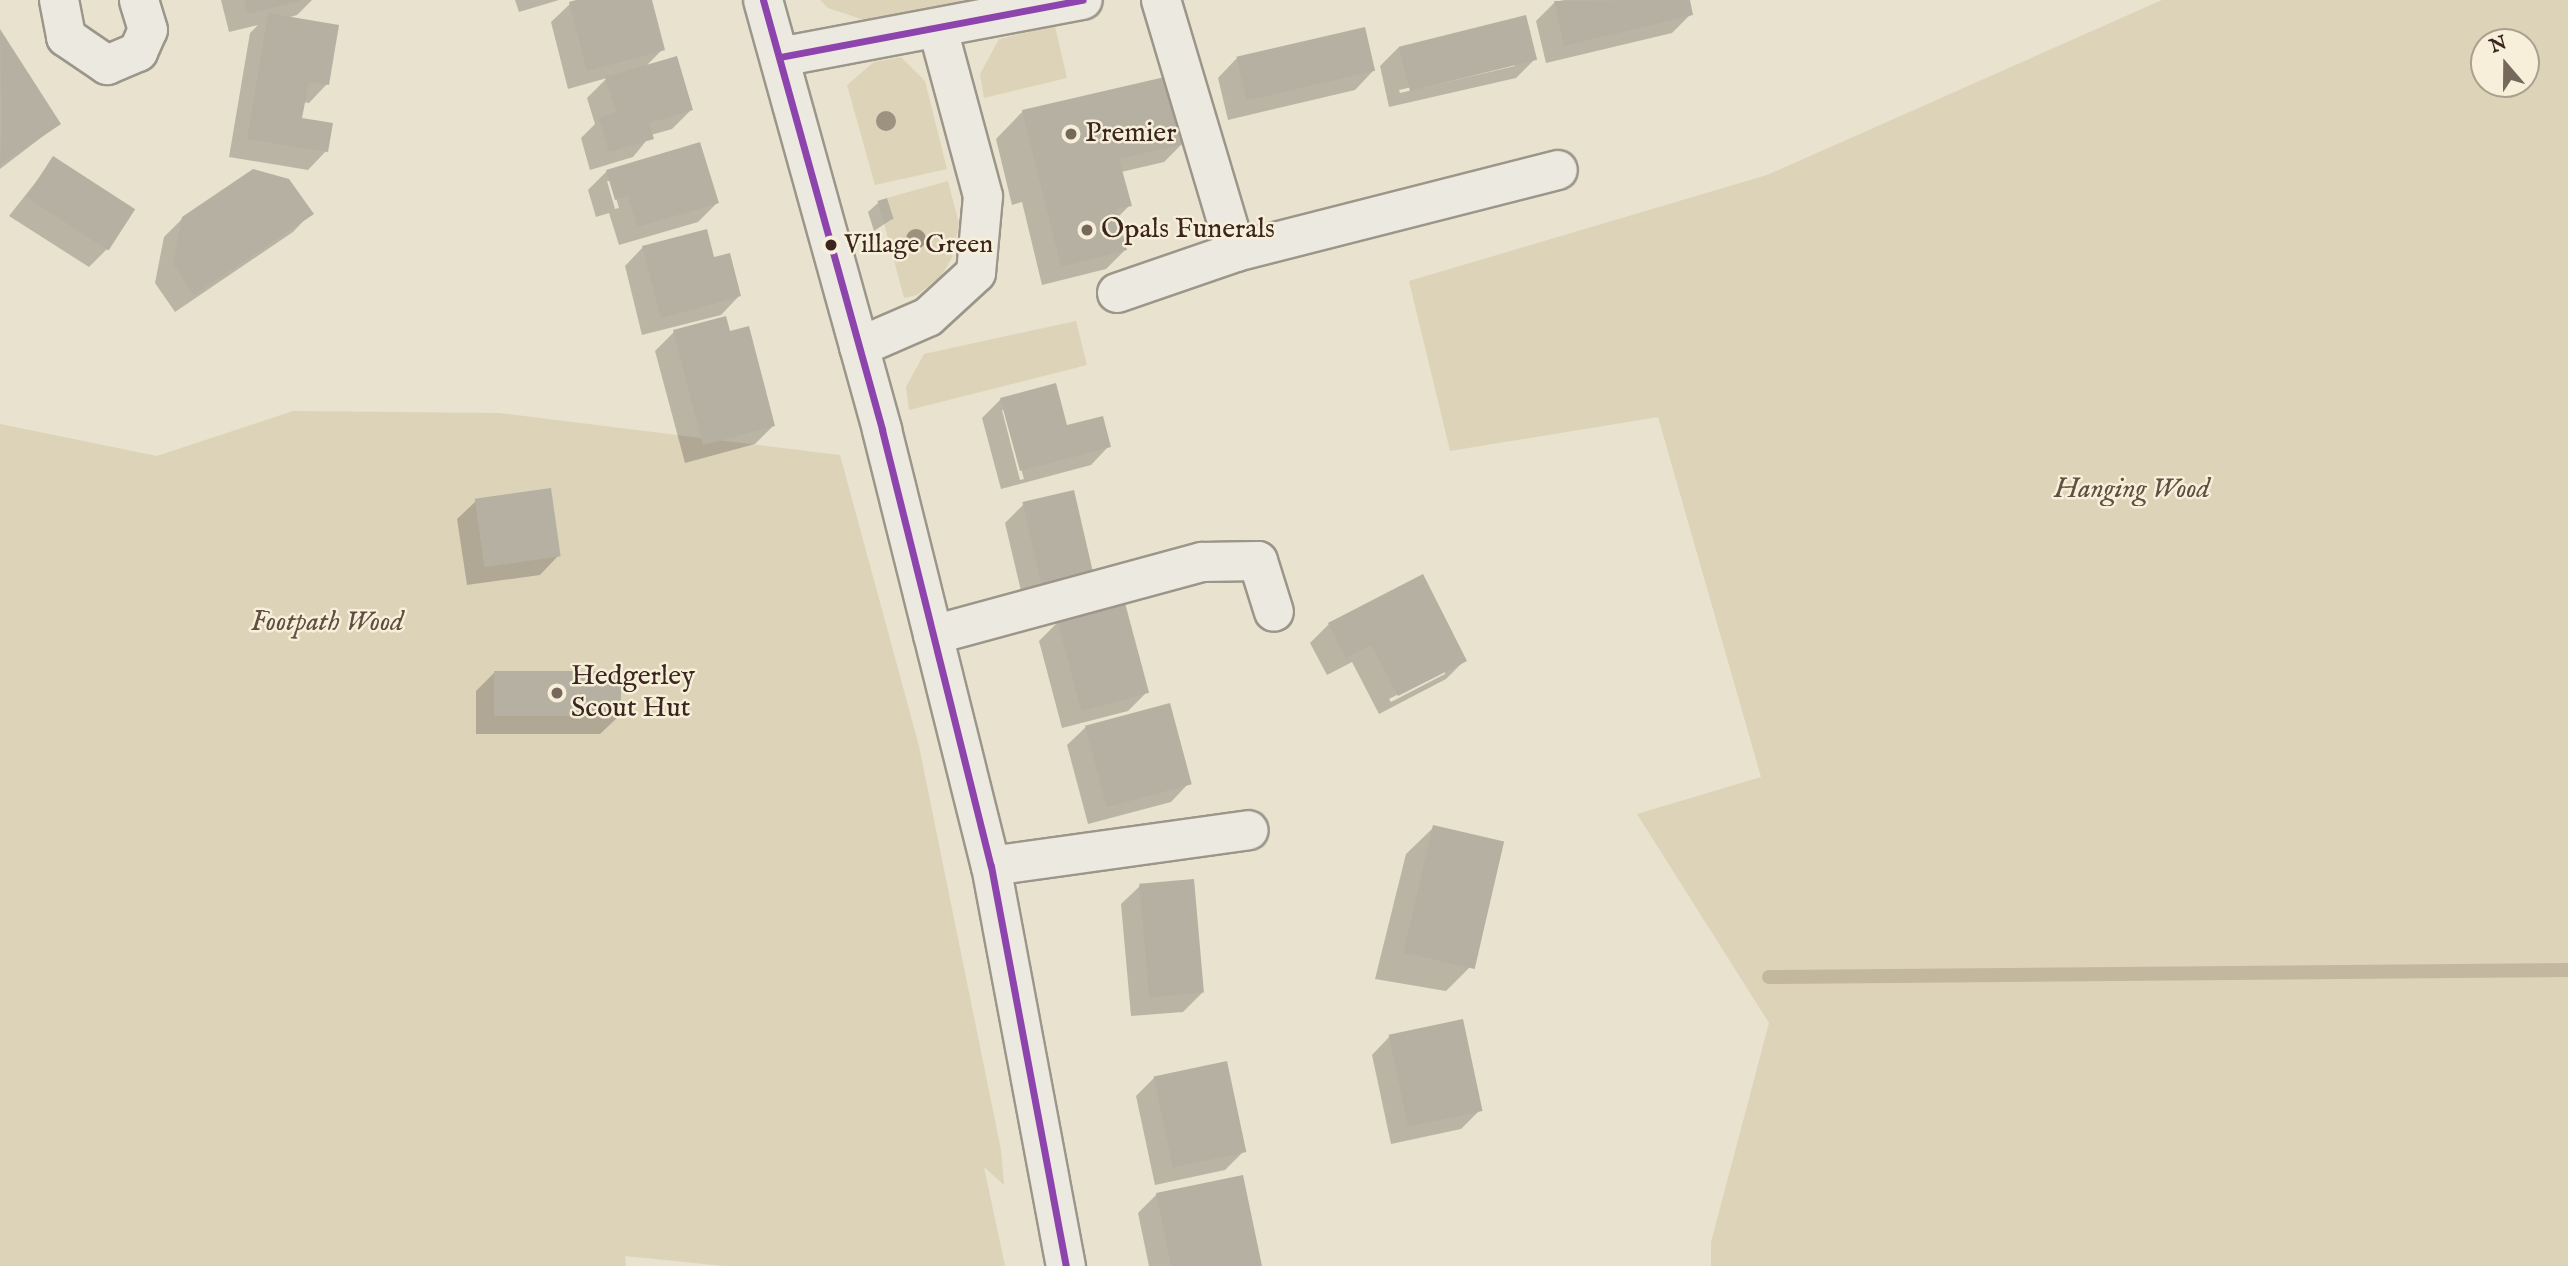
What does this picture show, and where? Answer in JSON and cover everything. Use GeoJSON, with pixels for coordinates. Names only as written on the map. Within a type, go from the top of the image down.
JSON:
{"type":"FeatureCollection","features":[{"type":"Feature","properties":{"kind":"street"},"geometry":{"type":"LineString","coordinates":[[59,0],[65,37],[107,65],[138,52],[148,30],[139,0]]}},
{"type":"Feature","properties":{"kind":"street"},"geometry":{"type":"LineString","coordinates":[[763,0],[859,347],[990,866],[1066,1266]]}},
{"type":"Feature","properties":{"kind":"street"},"geometry":{"type":"LineString","coordinates":[[780,57],[1083,0]]}},
{"type":"Feature","properties":{"kind":"street"},"geometry":{"type":"LineString","coordinates":[[1161,0],[1236,252]]}},
{"type":"Feature","properties":{"kind":"street"},"geometry":{"type":"LineString","coordinates":[[859,347],[928,317],[976,274],[983,195],[938,29]]}},
{"type":"Feature","properties":{"kind":"street"},"geometry":{"type":"LineString","coordinates":[[1117,293],[1236,252],[1558,170]]}},
{"type":"Feature","properties":{"kind":"street"},"geometry":{"type":"LineString","coordinates":[[933,635],[1202,562],[1258,561],[1274,612]]}},
{"type":"Feature","properties":{"kind":"street"},"geometry":{"type":"LineString","coordinates":[[990,866],[1248,830]]}},
{"type":"Feature","properties":{"kind":"green space"},"geometry":{"type":"Polygon","coordinates":[[[820,0],[967,0],[867,21],[828,8],[820,0]]]}},
{"type":"Feature","properties":{"kind":"green space","name":"Hanging Wood"},"geometry":{"type":"Polygon","coordinates":[[[2162,0],[2568,0],[2568,1266],[1711,1266],[1711,1242],[1769,1023],[1637,814],[1761,777],[1658,417],[1450,451],[1409,281],[1767,175],[2162,0]]]}},
{"type":"Feature","properties":{"kind":"green space"},"geometry":{"type":"Polygon","coordinates":[[[1055,26],[1067,78],[984,98],[980,74],[999,39],[1055,26]]]}},
{"type":"Feature","properties":{"kind":"green space"},"geometry":{"type":"Polygon","coordinates":[[[901,57],[925,81],[947,169],[875,185],[847,85],[874,62],[901,57]]]}},
{"type":"Feature","properties":{"kind":"green space"},"geometry":{"type":"Polygon","coordinates":[[[948,181],[959,224],[952,258],[941,276],[917,295],[904,298],[884,223],[894,219],[887,198],[948,181]]]}},
{"type":"Feature","properties":{"kind":"green space"},"geometry":{"type":"Polygon","coordinates":[[[1076,321],[1087,365],[909,410],[906,387],[924,354],[1076,321]]]}},
{"type":"Feature","properties":{"kind":"green space","name":"Footpath Wood"},"geometry":{"type":"Polygon","coordinates":[[[293,411],[499,413],[840,455],[919,746],[1001,1150],[1004,1185],[984,1167],[1005,1266],[724,1266],[625,1256],[626,1266],[0,1266],[0,424],[157,456],[293,411]]]}},
{"type":"Feature","properties":{"kind":"building"},"geometry":{"type":"Polygon","coordinates":[[[244,0],[301,0],[301,1],[247,14],[244,0]]]}},
{"type":"Feature","properties":{"kind":"building"},"geometry":{"type":"Polygon","coordinates":[[[652,0],[665,50],[587,71],[569,2],[652,0]]]}},
{"type":"Feature","properties":{"kind":"building"},"geometry":{"type":"Polygon","coordinates":[[[1690,0],[1693,15],[1564,46],[1554,1],[1690,0]]]}},
{"type":"Feature","properties":{"kind":"building"},"geometry":{"type":"Polygon","coordinates":[[[268,13],[339,25],[329,85],[309,82],[302,118],[333,123],[328,152],[247,139],[268,13]]]}},
{"type":"Feature","properties":{"kind":"building"},"geometry":{"type":"Polygon","coordinates":[[[1526,15],[1537,60],[1410,91],[1399,47],[1526,15]]]}},
{"type":"Feature","properties":{"kind":"building"},"geometry":{"type":"Polygon","coordinates":[[[1365,27],[1375,71],[1247,101],[1236,57],[1365,27]]]}},
{"type":"Feature","properties":{"kind":"building"},"geometry":{"type":"Polygon","coordinates":[[[0,29],[61,124],[0,165],[2,126],[0,29]]]}},
{"type":"Feature","properties":{"kind":"building"},"geometry":{"type":"Polygon","coordinates":[[[677,56],[693,110],[649,123],[654,139],[609,152],[599,118],[616,112],[605,77],[677,56]]]}},
{"type":"Feature","properties":{"kind":"building"},"geometry":{"type":"Polygon","coordinates":[[[1169,76],[1184,144],[1119,159],[1132,206],[1116,209],[1127,250],[1061,267],[1022,110],[1169,76]]]}},
{"type":"Feature","properties":{"kind":"building"},"geometry":{"type":"Polygon","coordinates":[[[700,142],[719,203],[637,227],[628,196],[615,200],[606,170],[700,142]]]}},
{"type":"Feature","properties":{"kind":"building"},"geometry":{"type":"Polygon","coordinates":[[[53,156],[135,209],[109,250],[26,197],[53,156]]]}},
{"type":"Feature","properties":{"kind":"building"},"geometry":{"type":"Polygon","coordinates":[[[253,169],[289,179],[314,214],[194,295],[173,264],[182,217],[253,169]]]}},
{"type":"Feature","properties":{"kind":"building"},"geometry":{"type":"Polygon","coordinates":[[[887,198],[894,219],[884,222],[877,201],[887,198]]]}},
{"type":"Feature","properties":{"kind":"building"},"geometry":{"type":"Polygon","coordinates":[[[707,229],[714,257],[730,253],[741,296],[661,318],[642,246],[707,229]]]}},
{"type":"Feature","properties":{"kind":"building"},"geometry":{"type":"Polygon","coordinates":[[[726,316],[730,331],[749,326],[775,426],[703,445],[673,330],[726,316]]]}},
{"type":"Feature","properties":{"kind":"building"},"geometry":{"type":"Polygon","coordinates":[[[1056,383],[1067,425],[1103,416],[1111,447],[1020,471],[1000,398],[1056,383]]]}},
{"type":"Feature","properties":{"kind":"building"},"geometry":{"type":"Polygon","coordinates":[[[551,488],[561,556],[484,567],[475,499],[551,488]]]}},
{"type":"Feature","properties":{"kind":"building"},"geometry":{"type":"Polygon","coordinates":[[[1074,490],[1094,579],[1043,591],[1022,502],[1074,490]]]}},
{"type":"Feature","properties":{"kind":"building"},"geometry":{"type":"Polygon","coordinates":[[[1423,574],[1467,661],[1398,696],[1371,645],[1346,658],[1328,623],[1423,574]]]}},
{"type":"Feature","properties":{"kind":"building"},"geometry":{"type":"Polygon","coordinates":[[[1125,603],[1149,693],[1081,711],[1057,621],[1125,603]]]}},
{"type":"Feature","properties":{"kind":"building","name":"Hedgerley Scout Hut"},"geometry":{"type":"Polygon","coordinates":[[[494,671],[621,671],[621,716],[494,716],[494,671]]]}},
{"type":"Feature","properties":{"kind":"building"},"geometry":{"type":"Polygon","coordinates":[[[1170,703],[1192,784],[1107,807],[1085,726],[1170,703]]]}},
{"type":"Feature","properties":{"kind":"building"},"geometry":{"type":"Polygon","coordinates":[[[1433,825],[1504,841],[1475,969],[1404,953],[1433,825]]]}},
{"type":"Feature","properties":{"kind":"building"},"geometry":{"type":"Polygon","coordinates":[[[1194,879],[1204,993],[1149,997],[1139,884],[1194,879]]]}},
{"type":"Feature","properties":{"kind":"building"},"geometry":{"type":"Polygon","coordinates":[[[1463,1019],[1483,1111],[1408,1127],[1389,1035],[1463,1019]]]}},
{"type":"Feature","properties":{"kind":"building"},"geometry":{"type":"Polygon","coordinates":[[[1227,1061],[1246,1152],[1173,1168],[1154,1077],[1227,1061]]]}},
{"type":"Feature","properties":{"kind":"building"},"geometry":{"type":"Polygon","coordinates":[[[1243,1175],[1262,1266],[1171,1266],[1156,1193],[1243,1175]]]}},
{"type":"Feature","properties":{"kind":"waterway"},"geometry":{"type":"LineString","coordinates":[[1769,977],[2568,970]]}},
{"type":"Feature","properties":{"kind":"transit line"},"geometry":{"type":"LineString","coordinates":[[763,0],[882,430],[991,866],[1066,1266]]}},
{"type":"Feature","properties":{"kind":"transit line"},"geometry":{"type":"LineString","coordinates":[[780,57],[1083,0]]}},
{"type":"Feature","properties":{"kind":"place","name":"Premier"},"geometry":{"type":"Point","coordinates":[1071,134]}},
{"type":"Feature","properties":{"kind":"place","name":"Opals Funerals"},"geometry":{"type":"Point","coordinates":[1087,230]}},
{"type":"Feature","properties":{"kind":"place","name":"Village Green"},"geometry":{"type":"Point","coordinates":[831,245]}},
{"type":"Feature","properties":{"kind":"place","name":"Hedgerley Scout Hut"},"geometry":{"type":"Point","coordinates":[557,693]}}]}
